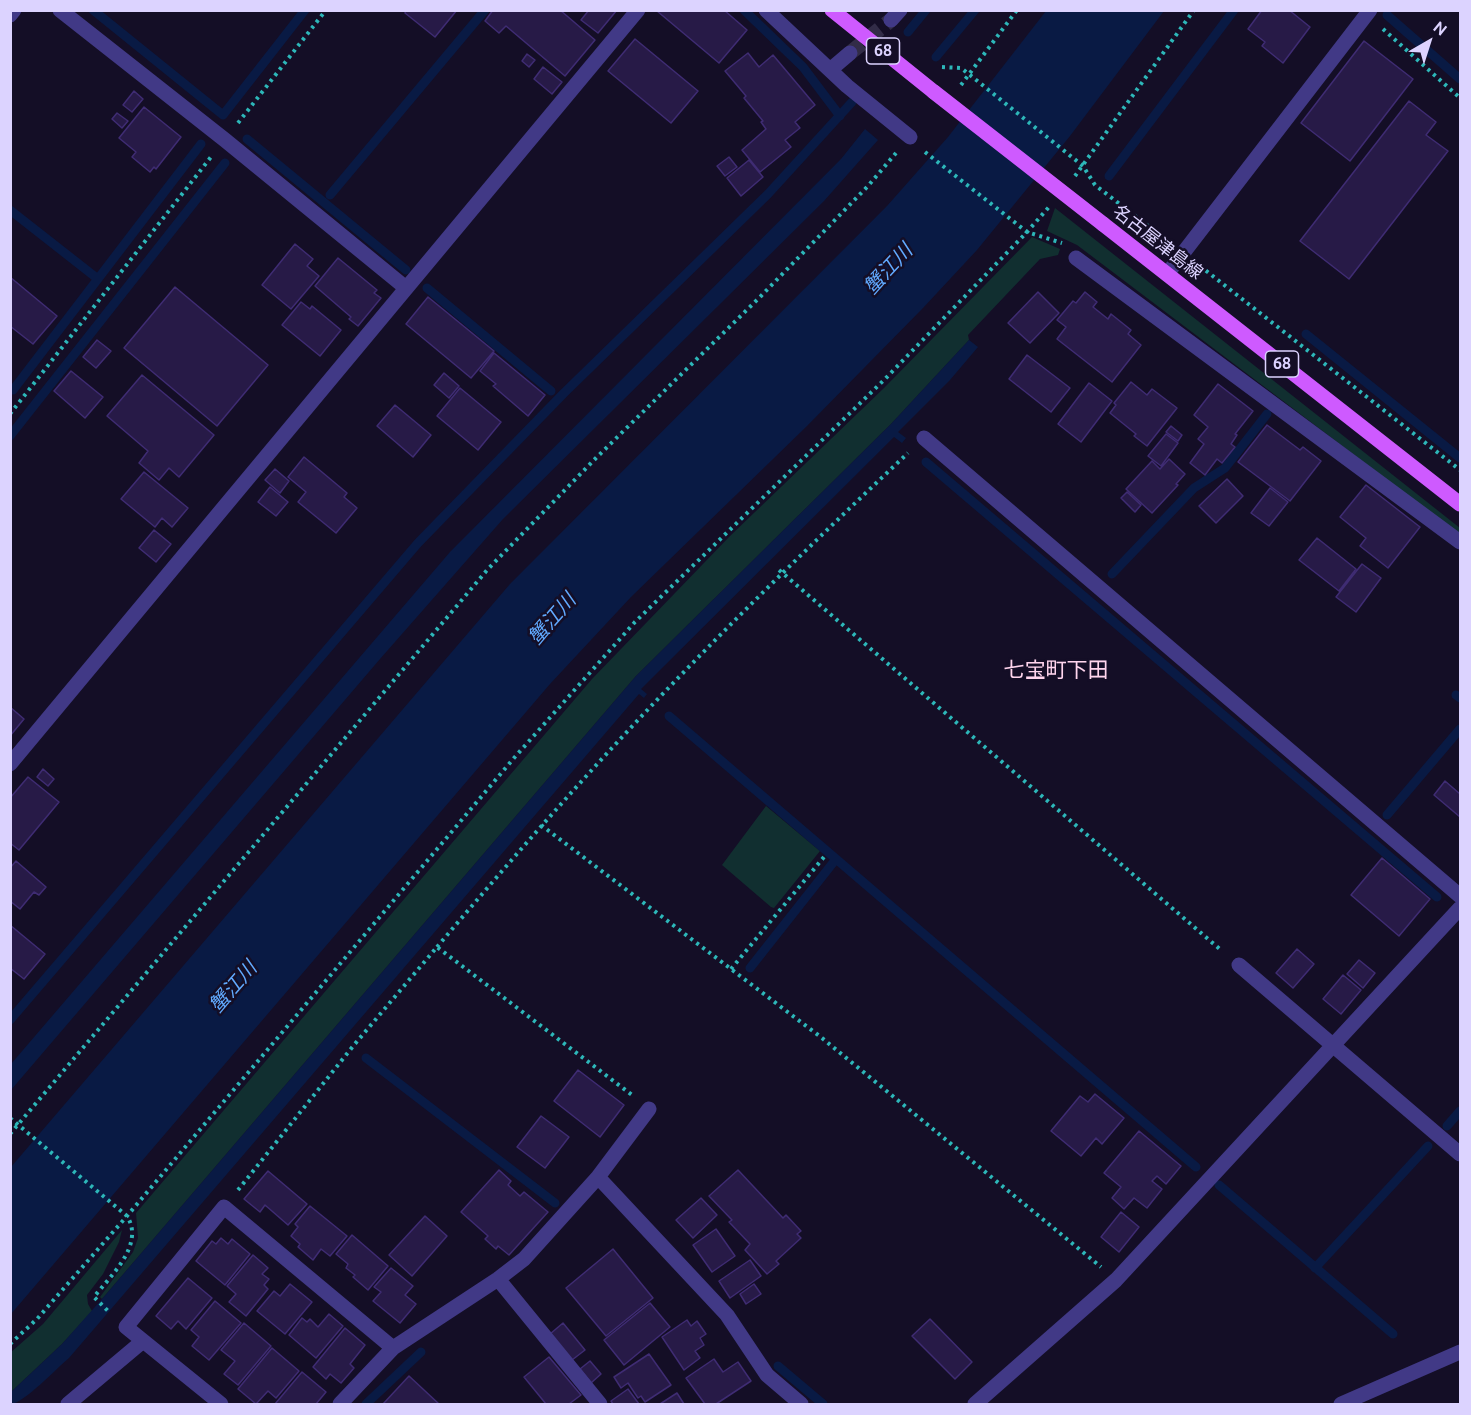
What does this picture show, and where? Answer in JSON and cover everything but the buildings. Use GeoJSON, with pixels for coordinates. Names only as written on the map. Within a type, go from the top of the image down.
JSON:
{"type":"FeatureCollection","features":[{"type":"Feature","properties":{"kind":"main road","name":"名古屋津島線"},"geometry":{"type":"LineString","coordinates":[[832,10],[1461,504]]}},
{"type":"Feature","properties":{"kind":"street"},"geometry":{"type":"LineString","coordinates":[[10,15],[14,10]]}},
{"type":"Feature","properties":{"kind":"street"},"geometry":{"type":"LineString","coordinates":[[60,10],[225,140],[406,288]]}},
{"type":"Feature","properties":{"kind":"street"},"geometry":{"type":"LineString","coordinates":[[10,764],[638,10]]}},
{"type":"Feature","properties":{"kind":"street"},"geometry":{"type":"LineString","coordinates":[[766,10],[830,70],[913,141]]}},
{"type":"Feature","properties":{"kind":"street"},"geometry":{"type":"LineString","coordinates":[[1167,274],[1368,13]]}},
{"type":"Feature","properties":{"kind":"street"},"geometry":{"type":"LineString","coordinates":[[830,70],[850,53]]}},
{"type":"Feature","properties":{"kind":"street"},"geometry":{"type":"LineString","coordinates":[[1076,258],[1461,542]]}},
{"type":"Feature","properties":{"kind":"street"},"geometry":{"type":"LineString","coordinates":[[924,438],[1461,896]]}},
{"type":"Feature","properties":{"kind":"street"},"geometry":{"type":"LineString","coordinates":[[975,1404],[1116,1280],[1461,908]]}},
{"type":"Feature","properties":{"kind":"street"},"geometry":{"type":"LineString","coordinates":[[1239,965],[1461,1154]]}},
{"type":"Feature","properties":{"kind":"street"},"geometry":{"type":"LineString","coordinates":[[340,1404],[393,1348],[498,1279],[524,1259],[598,1176],[649,1109]]}},
{"type":"Feature","properties":{"kind":"street"},"geometry":{"type":"LineString","coordinates":[[598,1176],[727,1315],[767,1375],[801,1404]]}},
{"type":"Feature","properties":{"kind":"street"},"geometry":{"type":"LineString","coordinates":[[221,1404],[126,1327],[224,1207],[393,1348]]}},
{"type":"Feature","properties":{"kind":"street"},"geometry":{"type":"LineString","coordinates":[[498,1279],[600,1404]]}},
{"type":"Feature","properties":{"kind":"street"},"geometry":{"type":"LineString","coordinates":[[68,1404],[143,1341]]}},
{"type":"Feature","properties":{"kind":"street"},"geometry":{"type":"LineString","coordinates":[[1341,1404],[1461,1352]]}},
{"type":"Feature","properties":{"kind":"path"},"geometry":{"type":"LineString","coordinates":[[10,414],[326,10]]}},
{"type":"Feature","properties":{"kind":"path"},"geometry":{"type":"LineString","coordinates":[[954,93],[971,76],[1017,10]]}},
{"type":"Feature","properties":{"kind":"path"},"geometry":{"type":"LineString","coordinates":[[1069,182],[1083,166],[1194,10]]}},
{"type":"Feature","properties":{"kind":"path"},"geometry":{"type":"LineString","coordinates":[[1368,13],[1461,98]]}},
{"type":"Feature","properties":{"kind":"path"},"geometry":{"type":"LineString","coordinates":[[942,67],[961,68],[1083,166],[1095,185],[1461,470]]}},
{"type":"Feature","properties":{"kind":"path"},"geometry":{"type":"LineString","coordinates":[[10,1134],[488,569],[913,141],[1027,232],[1069,246],[1076,258]]}},
{"type":"Feature","properties":{"kind":"path"},"geometry":{"type":"LineString","coordinates":[[10,1344],[37,1319],[514,758],[635,622],[885,379],[1027,232],[1056,198]]}},
{"type":"Feature","properties":{"kind":"path"},"geometry":{"type":"LineString","coordinates":[[224,1207],[354,1045],[541,825],[780,571],[924,438]]}},
{"type":"Feature","properties":{"kind":"path"},"geometry":{"type":"LineString","coordinates":[[780,571],[1239,965]]}},
{"type":"Feature","properties":{"kind":"path"},"geometry":{"type":"LineString","coordinates":[[541,825],[822,1038],[1116,1280]]}},
{"type":"Feature","properties":{"kind":"path"},"geometry":{"type":"LineString","coordinates":[[731,969],[824,857]]}},
{"type":"Feature","properties":{"kind":"path"},"geometry":{"type":"LineString","coordinates":[[437,946],[649,1109]]}},
{"type":"Feature","properties":{"kind":"path"},"geometry":{"type":"LineString","coordinates":[[10,1118],[126,1214],[133,1224],[134,1238],[130,1250],[94,1297],[110,1313]]}},
{"type":"Feature","properties":{"kind":"green space"},"geometry":{"type":"Polygon","coordinates":[[[1055,208],[1460,528],[1460,535],[1077,245],[1047,231],[1055,208]]]}},
{"type":"Feature","properties":{"kind":"green space"},"geometry":{"type":"Polygon","coordinates":[[[1032,237],[1060,249],[1058,255],[1040,259],[968,335],[969,340],[891,424],[636,676],[102,1299],[100,1297],[133,1252],[138,1238],[136,1213],[592,679],[730,536],[884,388],[1032,237]]]}},
{"type":"Feature","properties":{"kind":"green space"},"geometry":{"type":"Polygon","coordinates":[[[766,806],[820,851],[774,908],[722,865],[766,806]]]}},
{"type":"Feature","properties":{"kind":"green space"},"geometry":{"type":"Polygon","coordinates":[[[122,1230],[119,1242],[103,1274],[87,1295],[92,1311],[62,1344],[11,1392],[10,1353],[43,1324],[122,1230]]]}},
{"type":"Feature","properties":{"kind":"water","name":"蟹江川"},"geometry":{"type":"Polygon","coordinates":[[[1046,11],[1164,11],[1070,136],[977,250],[807,426],[631,597],[550,684],[11,1314],[11,1167],[510,584],[887,206],[948,137],[1046,11]]]}},
{"type":"Feature","properties":{"kind":"water"},"geometry":{"type":"Polygon","coordinates":[[[865,129],[878,140],[824,201],[503,519],[11,1090],[11,1064],[450,552],[841,159],[865,129]]]}},
{"type":"Feature","properties":{"kind":"water"},"geometry":{"type":"Polygon","coordinates":[[[969,340],[978,347],[950,380],[898,432],[906,438],[902,443],[894,437],[641,689],[647,694],[644,698],[639,694],[69,1358],[32,1392],[11,1404],[11,1392],[62,1344],[102,1299],[636,676],[891,424],[969,340]]]}},
{"type":"Feature","properties":{"kind":"waterway"},"geometry":{"type":"LineString","coordinates":[[93,10],[223,115],[305,10]]}},
{"type":"Feature","properties":{"kind":"waterway"},"geometry":{"type":"LineString","coordinates":[[330,195],[485,10]]}},
{"type":"Feature","properties":{"kind":"waterway"},"geometry":{"type":"LineString","coordinates":[[744,10],[803,67],[840,116]]}},
{"type":"Feature","properties":{"kind":"waterway"},"geometry":{"type":"LineString","coordinates":[[908,32],[926,10]]}},
{"type":"Feature","properties":{"kind":"waterway"},"geometry":{"type":"LineString","coordinates":[[936,57],[975,10]]}},
{"type":"Feature","properties":{"kind":"waterway"},"geometry":{"type":"LineString","coordinates":[[1109,176],[1234,10]]}},
{"type":"Feature","properties":{"kind":"waterway"},"geometry":{"type":"LineString","coordinates":[[1387,15],[1460,79]]}},
{"type":"Feature","properties":{"kind":"waterway"},"geometry":{"type":"LineString","coordinates":[[10,1020],[418,543],[564,393],[768,194],[852,102]]}},
{"type":"Feature","properties":{"kind":"waterway"},"geometry":{"type":"LineString","coordinates":[[247,139],[406,270]]}},
{"type":"Feature","properties":{"kind":"waterway"},"geometry":{"type":"LineString","coordinates":[[13,390],[201,144]]}},
{"type":"Feature","properties":{"kind":"waterway"},"geometry":{"type":"LineString","coordinates":[[10,436],[225,163]]}},
{"type":"Feature","properties":{"kind":"waterway"},"geometry":{"type":"LineString","coordinates":[[10,210],[98,279]]}},
{"type":"Feature","properties":{"kind":"waterway"},"geometry":{"type":"LineString","coordinates":[[427,288],[551,391]]}},
{"type":"Feature","properties":{"kind":"waterway"},"geometry":{"type":"LineString","coordinates":[[1306,334],[1460,458]]}},
{"type":"Feature","properties":{"kind":"waterway"},"geometry":{"type":"LineString","coordinates":[[1112,574],[1194,488],[1225,468],[1267,414]]}},
{"type":"Feature","properties":{"kind":"waterway"},"geometry":{"type":"LineString","coordinates":[[926,462],[1437,897]]}},
{"type":"Feature","properties":{"kind":"waterway"},"geometry":{"type":"LineString","coordinates":[[1456,695],[1460,698]]}},
{"type":"Feature","properties":{"kind":"waterway"},"geometry":{"type":"LineString","coordinates":[[669,716],[1196,1167]]}},
{"type":"Feature","properties":{"kind":"waterway"},"geometry":{"type":"LineString","coordinates":[[1387,815],[1460,729]]}},
{"type":"Feature","properties":{"kind":"waterway"},"geometry":{"type":"LineString","coordinates":[[750,968],[836,859]]}},
{"type":"Feature","properties":{"kind":"waterway"},"geometry":{"type":"LineString","coordinates":[[366,1058],[555,1203]]}},
{"type":"Feature","properties":{"kind":"waterway"},"geometry":{"type":"LineString","coordinates":[[1447,1126],[1460,1111]]}},
{"type":"Feature","properties":{"kind":"waterway"},"geometry":{"type":"LineString","coordinates":[[1315,1268],[1428,1146]]}},
{"type":"Feature","properties":{"kind":"waterway"},"geometry":{"type":"LineString","coordinates":[[1219,1185],[1393,1334]]}},
{"type":"Feature","properties":{"kind":"waterway"},"geometry":{"type":"LineString","coordinates":[[366,1404],[421,1352]]}},
{"type":"Feature","properties":{"kind":"waterway"},"geometry":{"type":"LineString","coordinates":[[778,1366],[823,1404]]}},
{"type":"Feature","properties":{"kind":"tunnel"},"geometry":{"type":"LineString","coordinates":[[850,53],[891,20]]}},
{"type":"Feature","properties":{"kind":"district","name":"七宝町下田"},"geometry":{"type":"Point","coordinates":[1056,670]}}]}
